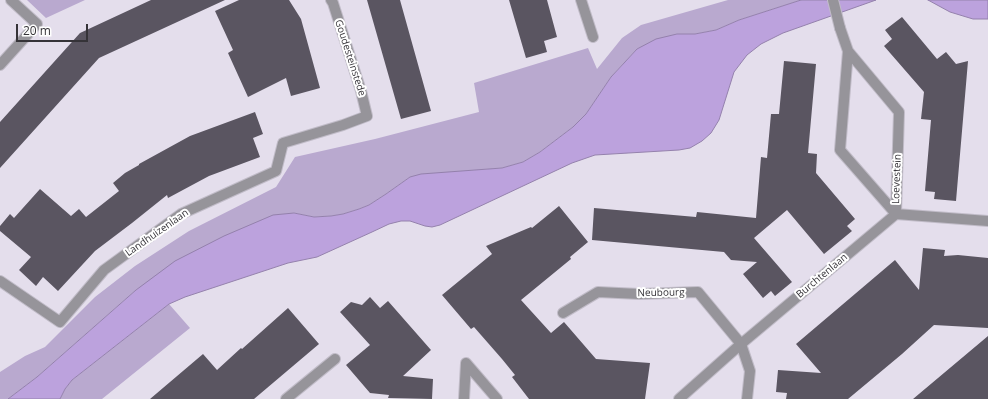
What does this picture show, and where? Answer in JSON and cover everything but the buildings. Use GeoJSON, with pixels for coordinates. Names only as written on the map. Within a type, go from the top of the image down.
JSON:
{"type":"FeatureCollection","features":[{"type":"Feature","properties":{"kind":"street"},"geometry":{"type":"LineString","coordinates":[[0,65],[37,24],[11,0]]}},
{"type":"Feature","properties":{"kind":"street","name":"Goudesteinstede"},"geometry":{"type":"LineString","coordinates":[[331,0],[359,83],[368,116]]}},
{"type":"Feature","properties":{"kind":"street"},"geometry":{"type":"LineString","coordinates":[[581,0],[593,37]]}},
{"type":"Feature","properties":{"kind":"street","name":"Loevestein"},"geometry":{"type":"LineString","coordinates":[[832,0],[848,51],[899,112],[896,214]]}},
{"type":"Feature","properties":{"kind":"street","name":"Loevestein"},"geometry":{"type":"LineString","coordinates":[[848,51],[840,150],[896,214]]}},
{"type":"Feature","properties":{"kind":"street","name":"Landhuizenlaan"},"geometry":{"type":"LineString","coordinates":[[0,281],[60,322],[104,270],[182,214],[276,171],[283,143],[368,116]]}},
{"type":"Feature","properties":{"kind":"street"},"geometry":{"type":"LineString","coordinates":[[896,214],[988,221]]}},
{"type":"Feature","properties":{"kind":"street","name":"Burchtenlaan"},"geometry":{"type":"LineString","coordinates":[[678,399],[896,214]]}},
{"type":"Feature","properties":{"kind":"street","name":"Neubourg"},"geometry":{"type":"LineString","coordinates":[[563,313],[598,292],[639,294],[698,292],[741,344]]}},
{"type":"Feature","properties":{"kind":"street"},"geometry":{"type":"LineString","coordinates":[[741,344],[750,371],[747,399]]}},
{"type":"Feature","properties":{"kind":"street"},"geometry":{"type":"LineString","coordinates":[[286,399],[335,359]]}},
{"type":"Feature","properties":{"kind":"street"},"geometry":{"type":"LineString","coordinates":[[464,399],[466,363],[497,399]]}},
{"type":"Feature","properties":{"kind":"shaded area"},"geometry":{"type":"Polygon","coordinates":[[[27,0],[85,0],[46,18],[27,0]]]}},
{"type":"Feature","properties":{"kind":"shaded area"},"geometry":{"type":"Polygon","coordinates":[[[728,0],[801,0],[739,20],[716,30],[695,34],[677,34],[637,49],[611,77],[586,114],[573,127],[540,152],[523,162],[502,168],[410,177],[369,205],[343,214],[314,217],[294,213],[136,290],[37,377],[8,399],[0,399],[0,372],[25,356],[45,347],[95,297],[135,266],[189,231],[276,187],[295,157],[375,139],[479,112],[474,83],[588,48],[597,69],[622,38],[641,25],[728,0]]]}},
{"type":"Feature","properties":{"kind":"shaded area"},"geometry":{"type":"Polygon","coordinates":[[[801,0],[876,0],[783,33],[761,44],[747,55],[734,72],[719,120],[711,133],[702,141],[690,148],[595,155],[572,163],[440,225],[432,227],[410,221],[401,221],[389,224],[317,257],[288,263],[185,297],[169,304],[72,380],[60,399],[8,399],[37,377],[136,290],[175,261],[224,236],[273,215],[294,213],[314,217],[331,216],[359,209],[369,205],[410,177],[421,174],[502,168],[523,162],[540,152],[573,127],[586,114],[611,77],[637,49],[656,39],[677,34],[695,34],[716,30],[739,20],[801,0]]]}},
{"type":"Feature","properties":{"kind":"shaded area"},"geometry":{"type":"Polygon","coordinates":[[[928,0],[988,0],[988,19],[973,19],[950,12],[928,0]]]}},
{"type":"Feature","properties":{"kind":"shaded area"},"geometry":{"type":"Polygon","coordinates":[[[169,304],[190,328],[102,399],[60,399],[72,380],[169,304]]]}}]}
